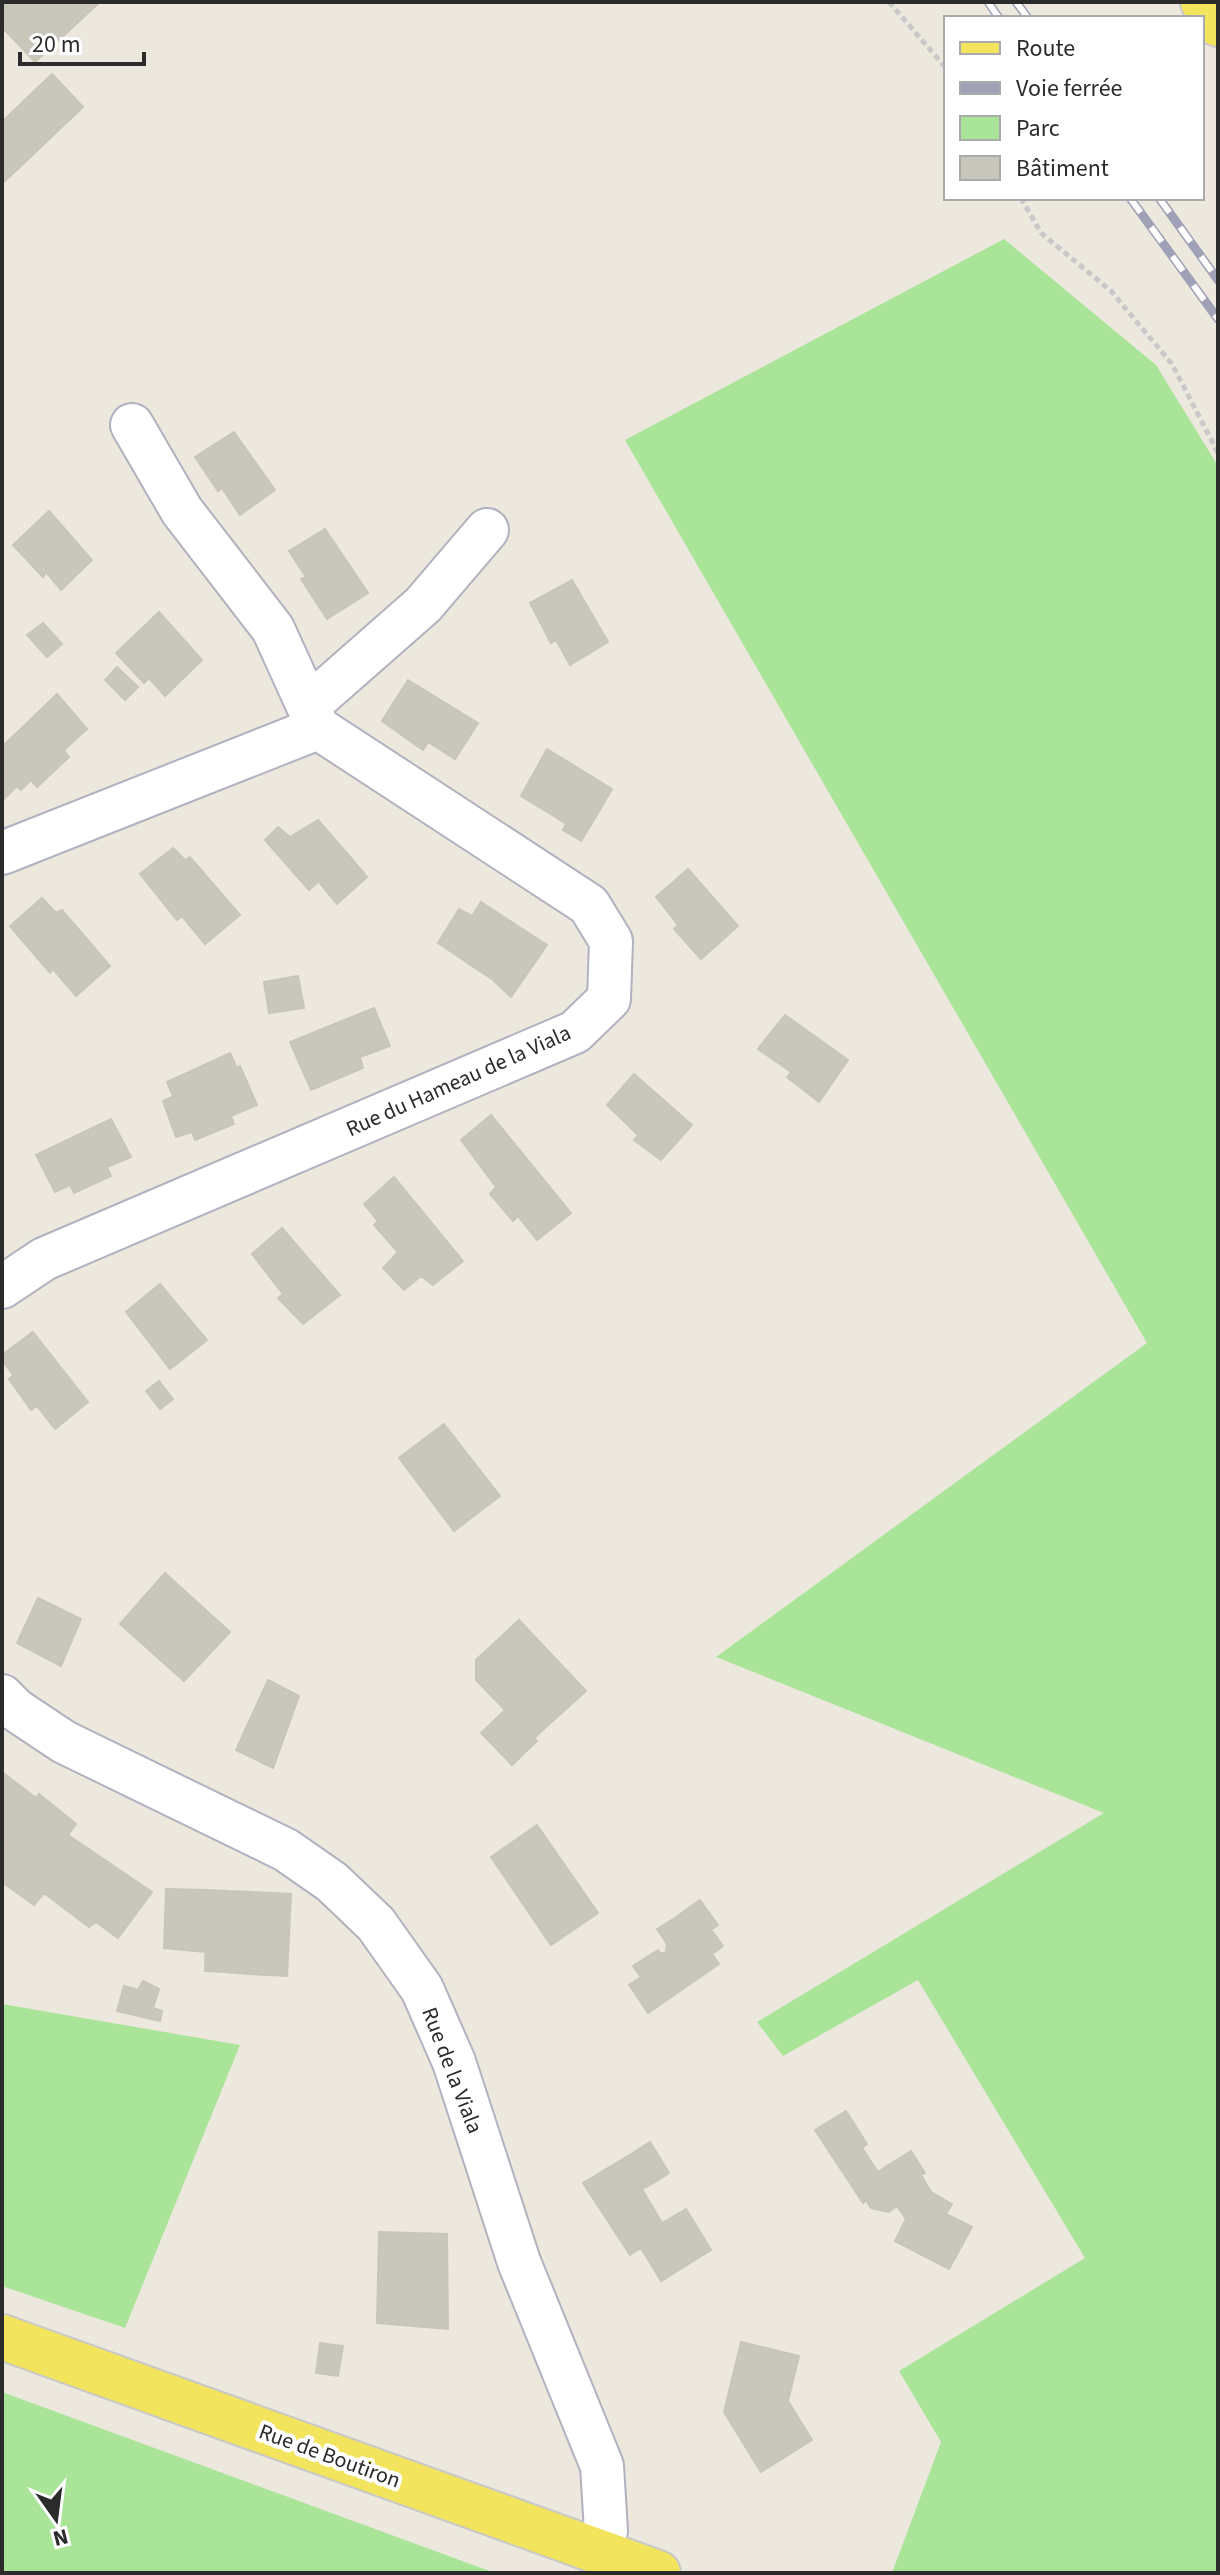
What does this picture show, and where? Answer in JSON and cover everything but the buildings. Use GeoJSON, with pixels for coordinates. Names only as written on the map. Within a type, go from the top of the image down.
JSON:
{"type":"FeatureCollection","features":[{"type":"Feature","properties":{"kind":"main road"},"geometry":{"type":"LineString","coordinates":[[1203,2],[1218,24]]}},
{"type":"Feature","properties":{"kind":"main road","name":"Rue de Boutiron"},"geometry":{"type":"LineString","coordinates":[[2,2337],[658,2573]]}},
{"type":"Feature","properties":{"kind":"street"},"geometry":{"type":"LineString","coordinates":[[132,425],[182,511],[273,629],[313,717]]}},
{"type":"Feature","properties":{"kind":"street"},"geometry":{"type":"LineString","coordinates":[[2,853],[313,717],[423,605],[487,530]]}},
{"type":"Feature","properties":{"kind":"street","name":"Rue du Hameau de la Viala"},"geometry":{"type":"LineString","coordinates":[[2,1287],[44,1259],[575,1032],[609,999],[611,941],[589,905],[313,717]]}},
{"type":"Feature","properties":{"kind":"street","name":"Rue de la Viala"},"geometry":{"type":"LineString","coordinates":[[2,1696],[16,1710],[64,1742],[286,1850],[332,1882],[376,1924],[422,1989],[454,2062],[519,2262],[602,2466],[606,2531],[597,2551]]}},
{"type":"Feature","properties":{"kind":"path"},"geometry":{"type":"LineString","coordinates":[[889,2],[944,66]]}},
{"type":"Feature","properties":{"kind":"path"},"geometry":{"type":"LineString","coordinates":[[1022,200],[1041,233],[1111,291],[1172,364],[1218,453]]}},
{"type":"Feature","properties":{"kind":"green space"},"geometry":{"type":"Polygon","coordinates":[[[1004,239],[1156,365],[1218,466],[1218,2573],[892,2573],[941,2442],[899,2371],[1085,2258],[918,1980],[783,2056],[757,2022],[1104,1813],[716,1657],[1147,1343],[625,440],[1004,239]]]}},
{"type":"Feature","properties":{"kind":"green space"},"geometry":{"type":"Polygon","coordinates":[[[2,2004],[240,2045],[125,2328],[2,2286],[2,2004]]]}},
{"type":"Feature","properties":{"kind":"green space"},"geometry":{"type":"Polygon","coordinates":[[[2,2392],[495,2573],[2,2573],[2,2392]]]}},
{"type":"Feature","properties":{"kind":"railway"},"geometry":{"type":"LineString","coordinates":[[988,2],[998,16]]}},
{"type":"Feature","properties":{"kind":"railway"},"geometry":{"type":"LineString","coordinates":[[1016,2],[1026,16]]}},
{"type":"Feature","properties":{"kind":"railway"},"geometry":{"type":"LineString","coordinates":[[1131,200],[1218,319]]}},
{"type":"Feature","properties":{"kind":"railway"},"geometry":{"type":"LineString","coordinates":[[1160,200],[1218,280]]}}]}
